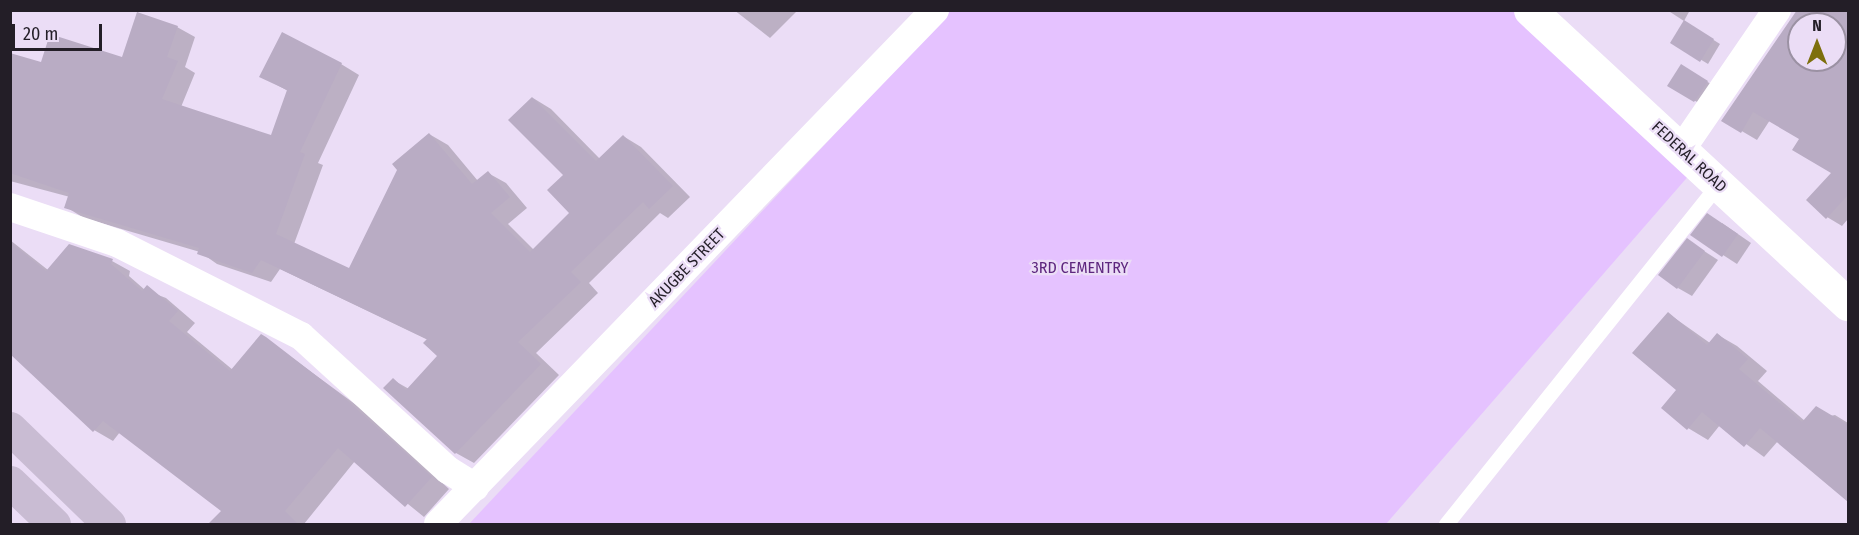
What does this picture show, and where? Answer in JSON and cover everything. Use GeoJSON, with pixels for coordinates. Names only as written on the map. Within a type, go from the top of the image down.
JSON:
{"type":"FeatureCollection","features":[{"type":"Feature","properties":{"kind":"main road"},"geometry":{"type":"LineString","coordinates":[[10,428],[110,525]]}},
{"type":"Feature","properties":{"kind":"main road"},"geometry":{"type":"LineString","coordinates":[[10,482],[54,525]]}},
{"type":"Feature","properties":{"kind":"street","name":"AKUGBE STREET"},"geometry":{"type":"LineString","coordinates":[[438,525],[935,10]]}},
{"type":"Feature","properties":{"kind":"street","name":"FEDERAL ROAD"},"geometry":{"type":"LineString","coordinates":[[1530,10],[1848,304]]}},
{"type":"Feature","properties":{"kind":"street"},"geometry":{"type":"LineString","coordinates":[[1681,150],[1777,10]]}},
{"type":"Feature","properties":{"kind":"street"},"geometry":{"type":"LineString","coordinates":[[10,207],[117,243],[301,336],[448,470],[475,487]]}},
{"type":"Feature","properties":{"kind":"lane"},"geometry":{"type":"LineString","coordinates":[[1446,525],[1718,184]]}},
{"type":"Feature","properties":{"kind":"green space","name":"3RD CEMENTRY"},"geometry":{"type":"Polygon","coordinates":[[[950,11],[1513,11],[1691,173],[1386,524],[469,524],[950,11]]]}},
{"type":"Feature","properties":{"kind":"building"},"geometry":{"type":"Polygon","coordinates":[[[1797,10],[1848,10],[1848,195],[1826,219],[1806,200],[1831,173],[1792,150],[1799,139],[1753,112],[1741,133],[1721,121],[1787,25],[1787,72],[1847,72],[1847,12],[1796,12],[1797,10]]]}},
{"type":"Feature","properties":{"kind":"building"},"geometry":{"type":"Polygon","coordinates":[[[137,12],[178,26],[167,57],[178,61],[162,99],[271,135],[287,90],[259,77],[282,32],[342,63],[300,152],[305,154],[276,234],[349,268],[397,170],[392,164],[429,133],[472,184],[488,171],[510,197],[491,213],[530,252],[569,213],[547,190],[563,175],[508,120],[532,97],[596,161],[623,135],[673,186],[649,209],[643,202],[571,272],[581,282],[518,342],[541,364],[455,454],[383,388],[393,378],[406,390],[437,356],[423,343],[427,339],[261,260],[252,273],[197,254],[199,248],[64,208],[69,193],[10,173],[10,53],[41,62],[50,34],[122,57],[137,12]]]}},
{"type":"Feature","properties":{"kind":"building"},"geometry":{"type":"Polygon","coordinates":[[[1684,20],[1714,39],[1700,62],[1670,43],[1684,20]]]}},
{"type":"Feature","properties":{"kind":"building"},"geometry":{"type":"Polygon","coordinates":[[[1681,64],[1708,81],[1694,102],[1667,86],[1681,64]]]}},
{"type":"Feature","properties":{"kind":"building"},"geometry":{"type":"Polygon","coordinates":[[[1707,213],[1738,234],[1722,257],[1690,235],[1707,213]]]}},
{"type":"Feature","properties":{"kind":"building"},"geometry":{"type":"Polygon","coordinates":[[[1687,238],[1705,251],[1677,289],[1658,275],[1687,238]]]}},
{"type":"Feature","properties":{"kind":"building"},"geometry":{"type":"Polygon","coordinates":[[[10,242],[46,271],[69,244],[113,259],[111,264],[142,291],[147,285],[178,311],[169,321],[230,371],[261,334],[340,394],[432,477],[405,507],[338,448],[285,511],[299,525],[207,525],[221,511],[103,421],[93,432],[10,354],[10,242]]]}},
{"type":"Feature","properties":{"kind":"building"},"geometry":{"type":"Polygon","coordinates":[[[1668,312],[1707,345],[1717,333],[1748,359],[1739,369],[1802,422],[1816,406],[1848,425],[1848,502],[1760,428],[1744,447],[1702,412],[1687,430],[1661,408],[1676,390],[1632,353],[1668,312]]]}}]}
